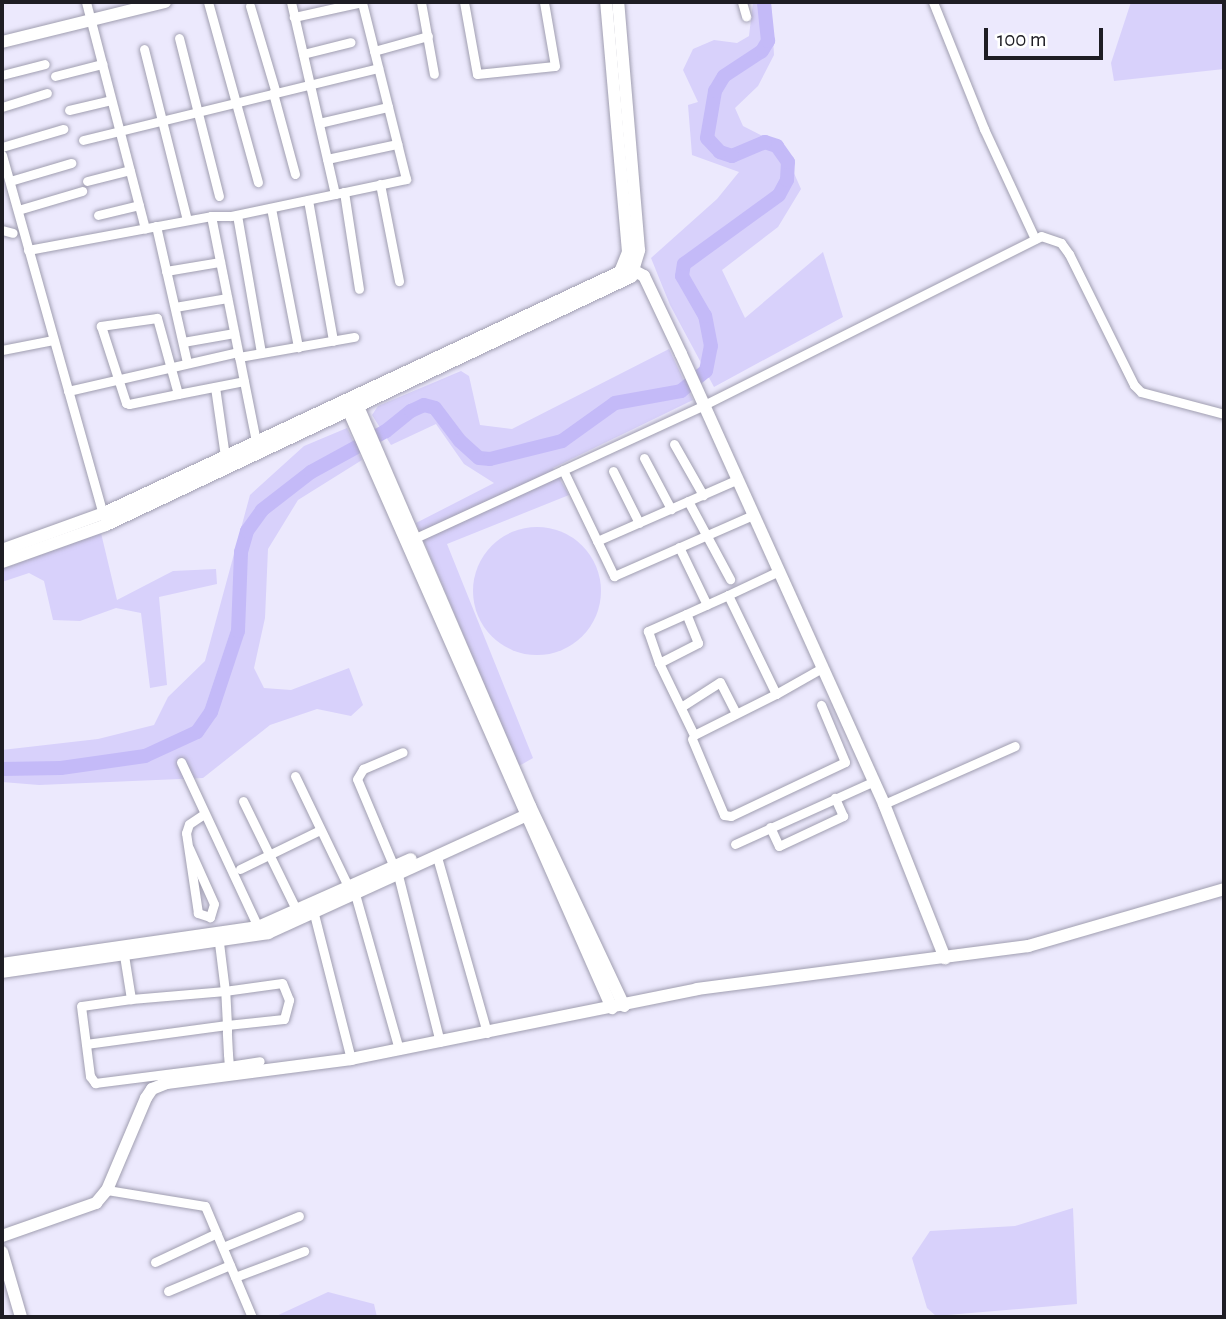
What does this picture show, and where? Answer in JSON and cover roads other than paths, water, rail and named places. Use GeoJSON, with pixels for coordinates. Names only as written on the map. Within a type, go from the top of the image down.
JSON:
{"type":"FeatureCollection","features":[{"type":"Feature","properties":{"kind":"street"},"geometry":{"type":"LineString","coordinates":[[86,2],[145,228]]}},
{"type":"Feature","properties":{"kind":"street"},"geometry":{"type":"LineString","coordinates":[[2,42],[91,24],[165,2]]}},
{"type":"Feature","properties":{"kind":"street"},"geometry":{"type":"LineString","coordinates":[[208,2],[258,181]]}},
{"type":"Feature","properties":{"kind":"street"},"geometry":{"type":"LineString","coordinates":[[290,2],[327,159],[340,193],[359,289]]}},
{"type":"Feature","properties":{"kind":"street"},"geometry":{"type":"LineString","coordinates":[[29,250],[187,220],[237,215],[406,179],[362,2],[294,17]]}},
{"type":"Feature","properties":{"kind":"street"},"geometry":{"type":"LineString","coordinates":[[422,2],[434,74]]}},
{"type":"Feature","properties":{"kind":"street"},"geometry":{"type":"LineString","coordinates":[[464,2],[477,74],[555,66],[544,2]]}},
{"type":"Feature","properties":{"kind":"street"},"geometry":{"type":"LineString","coordinates":[[606,2],[630,268]]}},
{"type":"Feature","properties":{"kind":"street"},"geometry":{"type":"LineString","coordinates":[[2,562],[105,519],[351,404],[630,268],[639,250],[618,2]]}},
{"type":"Feature","properties":{"kind":"street"},"geometry":{"type":"LineString","coordinates":[[742,2],[746,16]]}},
{"type":"Feature","properties":{"kind":"street"},"geometry":{"type":"LineString","coordinates":[[933,2],[984,129],[1035,239]]}},
{"type":"Feature","properties":{"kind":"street"},"geometry":{"type":"LineString","coordinates":[[250,6],[295,174]]}},
{"type":"Feature","properties":{"kind":"street"},"geometry":{"type":"LineString","coordinates":[[374,51],[428,36]]}},
{"type":"Feature","properties":{"kind":"street"},"geometry":{"type":"LineString","coordinates":[[179,38],[219,196]]}},
{"type":"Feature","properties":{"kind":"street"},"geometry":{"type":"LineString","coordinates":[[303,54],[351,42]]}},
{"type":"Feature","properties":{"kind":"street"},"geometry":{"type":"LineString","coordinates":[[144,49],[187,220]]}},
{"type":"Feature","properties":{"kind":"street"},"geometry":{"type":"LineString","coordinates":[[2,75],[45,64]]}},
{"type":"Feature","properties":{"kind":"street"},"geometry":{"type":"LineString","coordinates":[[55,76],[102,64]]}},
{"type":"Feature","properties":{"kind":"street"},"geometry":{"type":"LineString","coordinates":[[83,139],[378,68]]}},
{"type":"Feature","properties":{"kind":"street"},"geometry":{"type":"LineString","coordinates":[[2,107],[47,93]]}},
{"type":"Feature","properties":{"kind":"street"},"geometry":{"type":"LineString","coordinates":[[69,110],[111,100]]}},
{"type":"Feature","properties":{"kind":"street"},"geometry":{"type":"LineString","coordinates":[[319,123],[388,107]]}},
{"type":"Feature","properties":{"kind":"street"},"geometry":{"type":"LineString","coordinates":[[2,147],[63,129]]}},
{"type":"Feature","properties":{"kind":"street"},"geometry":{"type":"LineString","coordinates":[[327,159],[397,144]]}},
{"type":"Feature","properties":{"kind":"street"},"geometry":{"type":"LineString","coordinates":[[2,155],[105,519]]}},
{"type":"Feature","properties":{"kind":"street"},"geometry":{"type":"LineString","coordinates":[[6,176],[71,163]]}},
{"type":"Feature","properties":{"kind":"street"},"geometry":{"type":"LineString","coordinates":[[87,181],[130,170]]}},
{"type":"Feature","properties":{"kind":"street"},"geometry":{"type":"LineString","coordinates":[[380,184],[399,281]]}},
{"type":"Feature","properties":{"kind":"street"},"geometry":{"type":"LineString","coordinates":[[18,210],[82,191]]}},
{"type":"Feature","properties":{"kind":"street"},"geometry":{"type":"LineString","coordinates":[[307,200],[333,341]]}},
{"type":"Feature","properties":{"kind":"street"},"geometry":{"type":"LineString","coordinates":[[98,215],[139,205]]}},
{"type":"Feature","properties":{"kind":"street"},"geometry":{"type":"LineString","coordinates":[[271,208],[298,347]]}},
{"type":"Feature","properties":{"kind":"street"},"geometry":{"type":"LineString","coordinates":[[237,215],[261,353]]}},
{"type":"Feature","properties":{"kind":"street"},"geometry":{"type":"LineString","coordinates":[[211,216],[256,442]]}},
{"type":"Feature","properties":{"kind":"street"},"geometry":{"type":"LineString","coordinates":[[156,226],[187,363]]}},
{"type":"Feature","properties":{"kind":"street"},"geometry":{"type":"LineString","coordinates":[[2,230],[13,233]]}},
{"type":"Feature","properties":{"kind":"street"},"geometry":{"type":"LineString","coordinates":[[410,540],[563,470],[702,400],[1046,236],[1061,243],[1141,391],[1224,414]]}},
{"type":"Feature","properties":{"kind":"street"},"geometry":{"type":"LineString","coordinates":[[166,271],[220,262]]}},
{"type":"Feature","properties":{"kind":"street"},"geometry":{"type":"LineString","coordinates":[[630,268],[644,276],[681,354],[884,804],[945,958]]}},
{"type":"Feature","properties":{"kind":"street"},"geometry":{"type":"LineString","coordinates":[[175,307],[227,298]]}},
{"type":"Feature","properties":{"kind":"street"},"geometry":{"type":"LineString","coordinates":[[178,394],[155,317],[102,325],[99,329],[115,379],[126,403],[178,394],[244,381]]}},
{"type":"Feature","properties":{"kind":"street"},"geometry":{"type":"LineString","coordinates":[[183,342],[234,333]]}},
{"type":"Feature","properties":{"kind":"street"},"geometry":{"type":"LineString","coordinates":[[68,391],[187,363],[354,337]]}},
{"type":"Feature","properties":{"kind":"street"},"geometry":{"type":"LineString","coordinates":[[2,350],[53,340]]}},
{"type":"Feature","properties":{"kind":"street"},"geometry":{"type":"LineString","coordinates":[[215,387],[225,456]]}},
{"type":"Feature","properties":{"kind":"street"},"geometry":{"type":"LineString","coordinates":[[351,404],[527,811],[618,1007]]}},
{"type":"Feature","properties":{"kind":"street"},"geometry":{"type":"LineString","coordinates":[[2,550],[105,519],[225,456],[351,404]]}},
{"type":"Feature","properties":{"kind":"street"},"geometry":{"type":"LineString","coordinates":[[674,444],[703,495]]}},
{"type":"Feature","properties":{"kind":"street"},"geometry":{"type":"LineString","coordinates":[[644,458],[671,509]]}},
{"type":"Feature","properties":{"kind":"street"},"geometry":{"type":"LineString","coordinates":[[563,470],[614,576],[753,515]]}},
{"type":"Feature","properties":{"kind":"street"},"geometry":{"type":"LineString","coordinates":[[613,471],[639,523]]}},
{"type":"Feature","properties":{"kind":"street"},"geometry":{"type":"LineString","coordinates":[[597,541],[738,479]]}},
{"type":"Feature","properties":{"kind":"street"},"geometry":{"type":"LineString","coordinates":[[688,501],[730,579]]}},
{"type":"Feature","properties":{"kind":"street"},"geometry":{"type":"LineString","coordinates":[[679,547],[707,605]]}},
{"type":"Feature","properties":{"kind":"street"},"geometry":{"type":"LineString","coordinates":[[779,571],[648,631],[659,663],[694,735],[822,668]]}},
{"type":"Feature","properties":{"kind":"street"},"geometry":{"type":"LineString","coordinates":[[728,595],[776,694]]}},
{"type":"Feature","properties":{"kind":"street"},"geometry":{"type":"LineString","coordinates":[[659,663],[698,643],[686,614]]}},
{"type":"Feature","properties":{"kind":"street"},"geometry":{"type":"LineString","coordinates":[[681,707],[720,682],[735,712]]}},
{"type":"Feature","properties":{"kind":"street"},"geometry":{"type":"LineString","coordinates":[[692,739],[727,817],[841,766],[845,759],[821,705]]}},
{"type":"Feature","properties":{"kind":"street"},"geometry":{"type":"LineString","coordinates":[[828,723],[843,717]]}},
{"type":"Feature","properties":{"kind":"street"},"geometry":{"type":"LineString","coordinates":[[884,804],[1016,746]]}},
{"type":"Feature","properties":{"kind":"street"},"geometry":{"type":"LineString","coordinates":[[402,752],[363,769],[357,779],[396,871],[440,1042]]}},
{"type":"Feature","properties":{"kind":"street"},"geometry":{"type":"LineString","coordinates":[[181,762],[204,814],[264,928]]}},
{"type":"Feature","properties":{"kind":"street"},"geometry":{"type":"LineString","coordinates":[[295,776],[352,891],[399,1050]]}},
{"type":"Feature","properties":{"kind":"street"},"geometry":{"type":"LineString","coordinates":[[735,844],[872,782]]}},
{"type":"Feature","properties":{"kind":"street"},"geometry":{"type":"LineString","coordinates":[[770,827],[779,846],[843,816],[835,798]]}},
{"type":"Feature","properties":{"kind":"street"},"geometry":{"type":"LineString","coordinates":[[243,801],[297,911]]}},
{"type":"Feature","properties":{"kind":"street"},"geometry":{"type":"LineString","coordinates":[[396,871],[437,857],[527,811]]}},
{"type":"Feature","properties":{"kind":"street"},"geometry":{"type":"LineString","coordinates":[[264,928],[297,911],[352,891],[527,811]]}},
{"type":"Feature","properties":{"kind":"street"},"geometry":{"type":"LineString","coordinates":[[189,848],[214,904],[210,917],[198,913],[189,848],[187,828],[204,814]]}},
{"type":"Feature","properties":{"kind":"street"},"geometry":{"type":"LineString","coordinates":[[240,869],[320,830]]}},
{"type":"Feature","properties":{"kind":"street"},"geometry":{"type":"LineString","coordinates":[[437,857],[487,1033]]}},
{"type":"Feature","properties":{"kind":"street"},"geometry":{"type":"LineString","coordinates":[[2,1236],[96,1203],[107,1190],[152,1089],[351,1059],[697,989],[1028,946],[1224,889]]}},
{"type":"Feature","properties":{"kind":"street"},"geometry":{"type":"LineString","coordinates":[[2,964],[218,939],[314,914],[352,891]]}},
{"type":"Feature","properties":{"kind":"street"},"geometry":{"type":"LineString","coordinates":[[314,914],[351,1059]]}},
{"type":"Feature","properties":{"kind":"street"},"geometry":{"type":"LineString","coordinates":[[218,939],[225,991],[229,1066]]}},
{"type":"Feature","properties":{"kind":"street"},"geometry":{"type":"LineString","coordinates":[[2,972],[123,951]]}},
{"type":"Feature","properties":{"kind":"street"},"geometry":{"type":"LineString","coordinates":[[123,951],[131,999]]}},
{"type":"Feature","properties":{"kind":"street"},"geometry":{"type":"LineString","coordinates":[[86,1044],[284,1019],[289,1000],[282,984],[82,1006],[86,1044],[90,1076],[95,1083],[260,1061]]}},
{"type":"Feature","properties":{"kind":"street"},"geometry":{"type":"LineString","coordinates":[[107,1190],[172,1203],[200,1203],[217,1233],[252,1317]]}},
{"type":"Feature","properties":{"kind":"street"},"geometry":{"type":"LineString","coordinates":[[223,1247],[299,1216]]}},
{"type":"Feature","properties":{"kind":"street"},"geometry":{"type":"LineString","coordinates":[[155,1262],[217,1233]]}},
{"type":"Feature","properties":{"kind":"street"},"geometry":{"type":"LineString","coordinates":[[236,1277],[304,1251]]}},
{"type":"Feature","properties":{"kind":"street"},"geometry":{"type":"LineString","coordinates":[[2,1252],[21,1317]]}},
{"type":"Feature","properties":{"kind":"street"},"geometry":{"type":"LineString","coordinates":[[168,1291],[230,1265]]}},
{"type":"Feature","properties":{"kind":"waterway"},"geometry":{"type":"LineString","coordinates":[[2,769],[61,768],[145,756],[197,732],[211,712],[238,631],[241,552],[247,531],[262,510],[311,472],[386,431],[411,411],[424,405],[435,408],[460,441],[479,458],[490,459],[562,441],[615,403],[681,391],[706,371],[711,346],[705,316],[682,276],[684,264],[779,195],[787,180],[788,162],[777,146],[765,142],[732,156],[720,152],[707,138],[715,91],[724,76],[762,51],[768,41],[764,2]]}}]}
